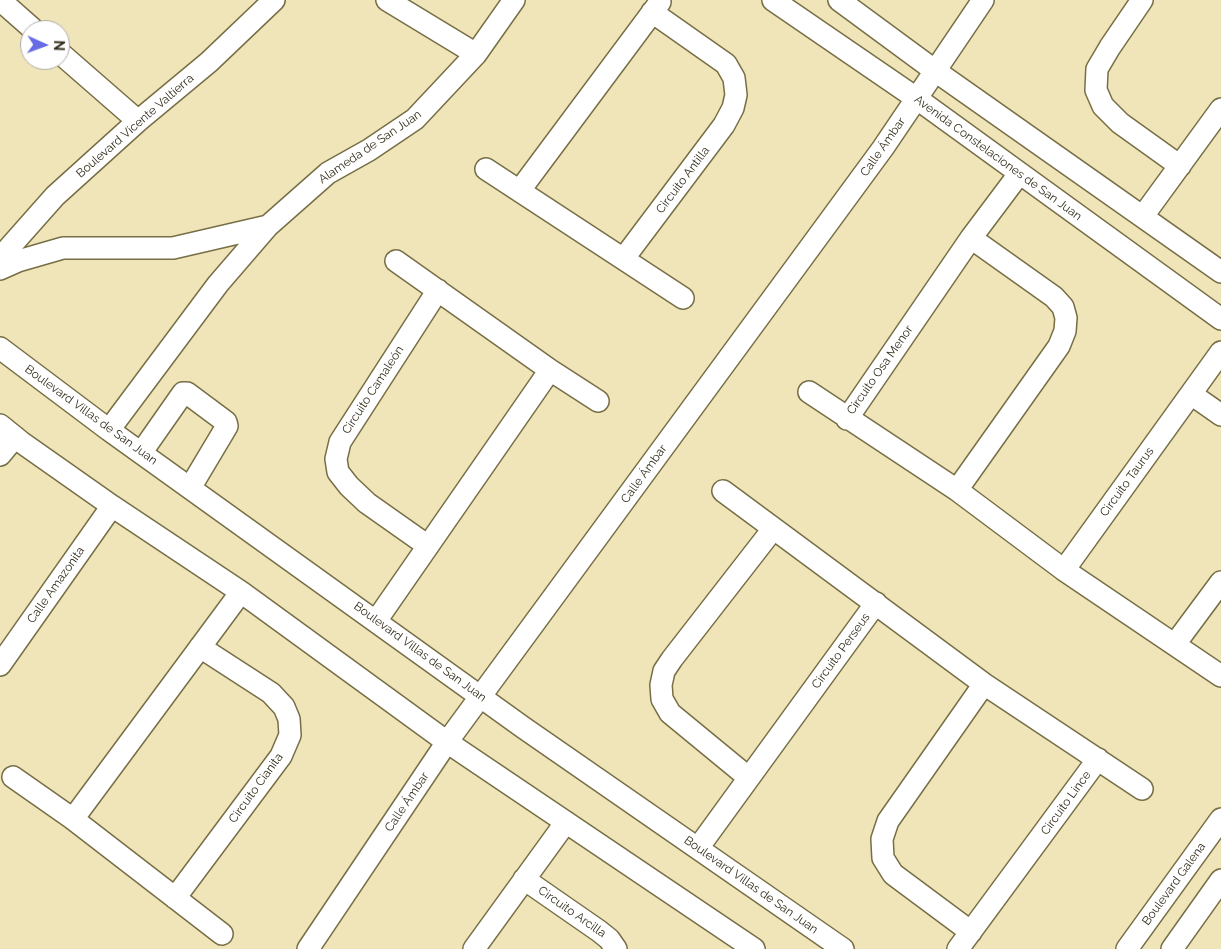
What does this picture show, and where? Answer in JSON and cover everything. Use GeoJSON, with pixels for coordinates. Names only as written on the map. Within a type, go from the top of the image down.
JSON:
{"type":"FeatureCollection","features":[{"type":"Feature","properties":{"kind":"street"},"geometry":{"type":"LineString","coordinates":[[0,0],[23,20]]}},
{"type":"Feature","properties":{"kind":"street"},"geometry":{"type":"LineString","coordinates":[[387,0],[476,54]]}},
{"type":"Feature","properties":{"kind":"street","name":"Alameda de San Juan"},"geometry":{"type":"LineString","coordinates":[[108,430],[218,284],[268,226],[328,173],[369,150],[415,120],[476,54],[514,0]]}},
{"type":"Feature","properties":{"kind":"street","name":"Avenida Constelaciones de San Juan"},"geometry":{"type":"LineString","coordinates":[[773,0],[916,98],[1221,319]]}},
{"type":"Feature","properties":{"kind":"street"},"geometry":{"type":"LineString","coordinates":[[839,0],[934,70],[1221,272]]}},
{"type":"Feature","properties":{"kind":"street","name":"Calle Ámbar"},"geometry":{"type":"LineString","coordinates":[[308,949],[447,742],[883,148],[983,0]]}},
{"type":"Feature","properties":{"kind":"street"},"geometry":{"type":"LineString","coordinates":[[1142,0],[1110,46],[1097,69],[1096,90],[1103,106],[1120,123],[1180,166]]}},
{"type":"Feature","properties":{"kind":"street","name":"Boulevard Vicente Valtierra"},"geometry":{"type":"LineString","coordinates":[[0,258],[55,196],[138,121],[209,62],[263,3]]}},
{"type":"Feature","properties":{"kind":"street","name":"Circuito Antilla"},"geometry":{"type":"LineString","coordinates":[[520,190],[657,6],[726,64],[734,78],[736,94],[724,125],[624,258]]}},
{"type":"Feature","properties":{"kind":"street"},"geometry":{"type":"LineString","coordinates":[[70,62],[138,121]]}},
{"type":"Feature","properties":{"kind":"street"},"geometry":{"type":"LineString","coordinates":[[1143,216],[1221,109]]}},
{"type":"Feature","properties":{"kind":"street"},"geometry":{"type":"LineString","coordinates":[[486,169],[683,298]]}},
{"type":"Feature","properties":{"kind":"street","name":"Circuito Osa Menor"},"geometry":{"type":"LineString","coordinates":[[1019,174],[971,238],[847,419],[957,490],[1064,570]]}},
{"type":"Feature","properties":{"kind":"street"},"geometry":{"type":"LineString","coordinates":[[0,269],[18,261],[64,248],[173,248],[268,226]]}},
{"type":"Feature","properties":{"kind":"street"},"geometry":{"type":"LineString","coordinates":[[957,490],[1059,346],[1065,331],[1066,318],[1063,307],[1054,297],[971,238]]}},
{"type":"Feature","properties":{"kind":"street"},"geometry":{"type":"LineString","coordinates":[[396,261],[550,370],[598,400]]}},
{"type":"Feature","properties":{"kind":"street","name":"Circuito Camaleón"},"geometry":{"type":"LineString","coordinates":[[428,546],[367,503],[349,486],[338,472],[336,459],[340,442],[438,290]]}},
{"type":"Feature","properties":{"kind":"street","name":"Boulevard Villas de San Juan"},"geometry":{"type":"LineString","coordinates":[[0,349],[108,430],[524,728],[843,949]]}},
{"type":"Feature","properties":{"kind":"street","name":"Circuito Taurus"},"geometry":{"type":"LineString","coordinates":[[1064,570],[1221,352]]}},
{"type":"Feature","properties":{"kind":"street"},"geometry":{"type":"LineString","coordinates":[[376,621],[550,370]]}},
{"type":"Feature","properties":{"kind":"street"},"geometry":{"type":"LineString","coordinates":[[808,392],[847,419]]}},
{"type":"Feature","properties":{"kind":"street"},"geometry":{"type":"LineString","coordinates":[[141,453],[183,394],[188,393],[226,422],[227,426],[190,488]]}},
{"type":"Feature","properties":{"kind":"street"},"geometry":{"type":"LineString","coordinates":[[1191,394],[1221,415]]}},
{"type":"Feature","properties":{"kind":"street"},"geometry":{"type":"LineString","coordinates":[[0,455],[8,431],[112,506],[241,592],[447,742],[754,949]]}},
{"type":"Feature","properties":{"kind":"street","name":"Circuito Perseus"},"geometry":{"type":"LineString","coordinates":[[698,848],[876,603],[723,491]]}},
{"type":"Feature","properties":{"kind":"street","name":"Calle Amazonita"},"geometry":{"type":"LineString","coordinates":[[0,665],[112,506]]}},
{"type":"Feature","properties":{"kind":"street"},"geometry":{"type":"LineString","coordinates":[[749,778],[670,713],[662,699],[661,684],[664,671],[672,659],[773,528]]}},
{"type":"Feature","properties":{"kind":"street"},"geometry":{"type":"LineString","coordinates":[[1064,570],[1221,676]]}},
{"type":"Feature","properties":{"kind":"street"},"geometry":{"type":"LineString","coordinates":[[1175,644],[1221,582]]}},
{"type":"Feature","properties":{"kind":"street"},"geometry":{"type":"LineString","coordinates":[[73,819],[241,592]]}},
{"type":"Feature","properties":{"kind":"street","name":"Circuito Lince"},"geometry":{"type":"LineString","coordinates":[[876,603],[984,684],[1098,759],[958,949]]}},
{"type":"Feature","properties":{"kind":"street","name":"Circuito Cianita"},"geometry":{"type":"LineString","coordinates":[[175,898],[281,756],[290,735],[289,720],[284,707],[270,693],[200,647]]}},
{"type":"Feature","properties":{"kind":"street"},"geometry":{"type":"LineString","coordinates":[[971,932],[893,874],[883,858],[882,839],[888,821],[984,684]]}},
{"type":"Feature","properties":{"kind":"street"},"geometry":{"type":"LineString","coordinates":[[1098,759],[1142,789]]}},
{"type":"Feature","properties":{"kind":"street"},"geometry":{"type":"LineString","coordinates":[[13,777],[73,819],[222,934]]}},
{"type":"Feature","properties":{"kind":"street","name":"Boulevard Galena"},"geometry":{"type":"LineString","coordinates":[[1127,949],[1221,819]]}},
{"type":"Feature","properties":{"kind":"street","name":"Circuito Arcilla"},"geometry":{"type":"LineString","coordinates":[[474,949],[566,822]]}},
{"type":"Feature","properties":{"kind":"street","name":"Circuito Arcilla"},"geometry":{"type":"LineString","coordinates":[[524,878],[599,931],[609,939],[616,949]]}},
{"type":"Feature","properties":{"kind":"street"},"geometry":{"type":"LineString","coordinates":[[1172,949],[1221,880]]}}]}
